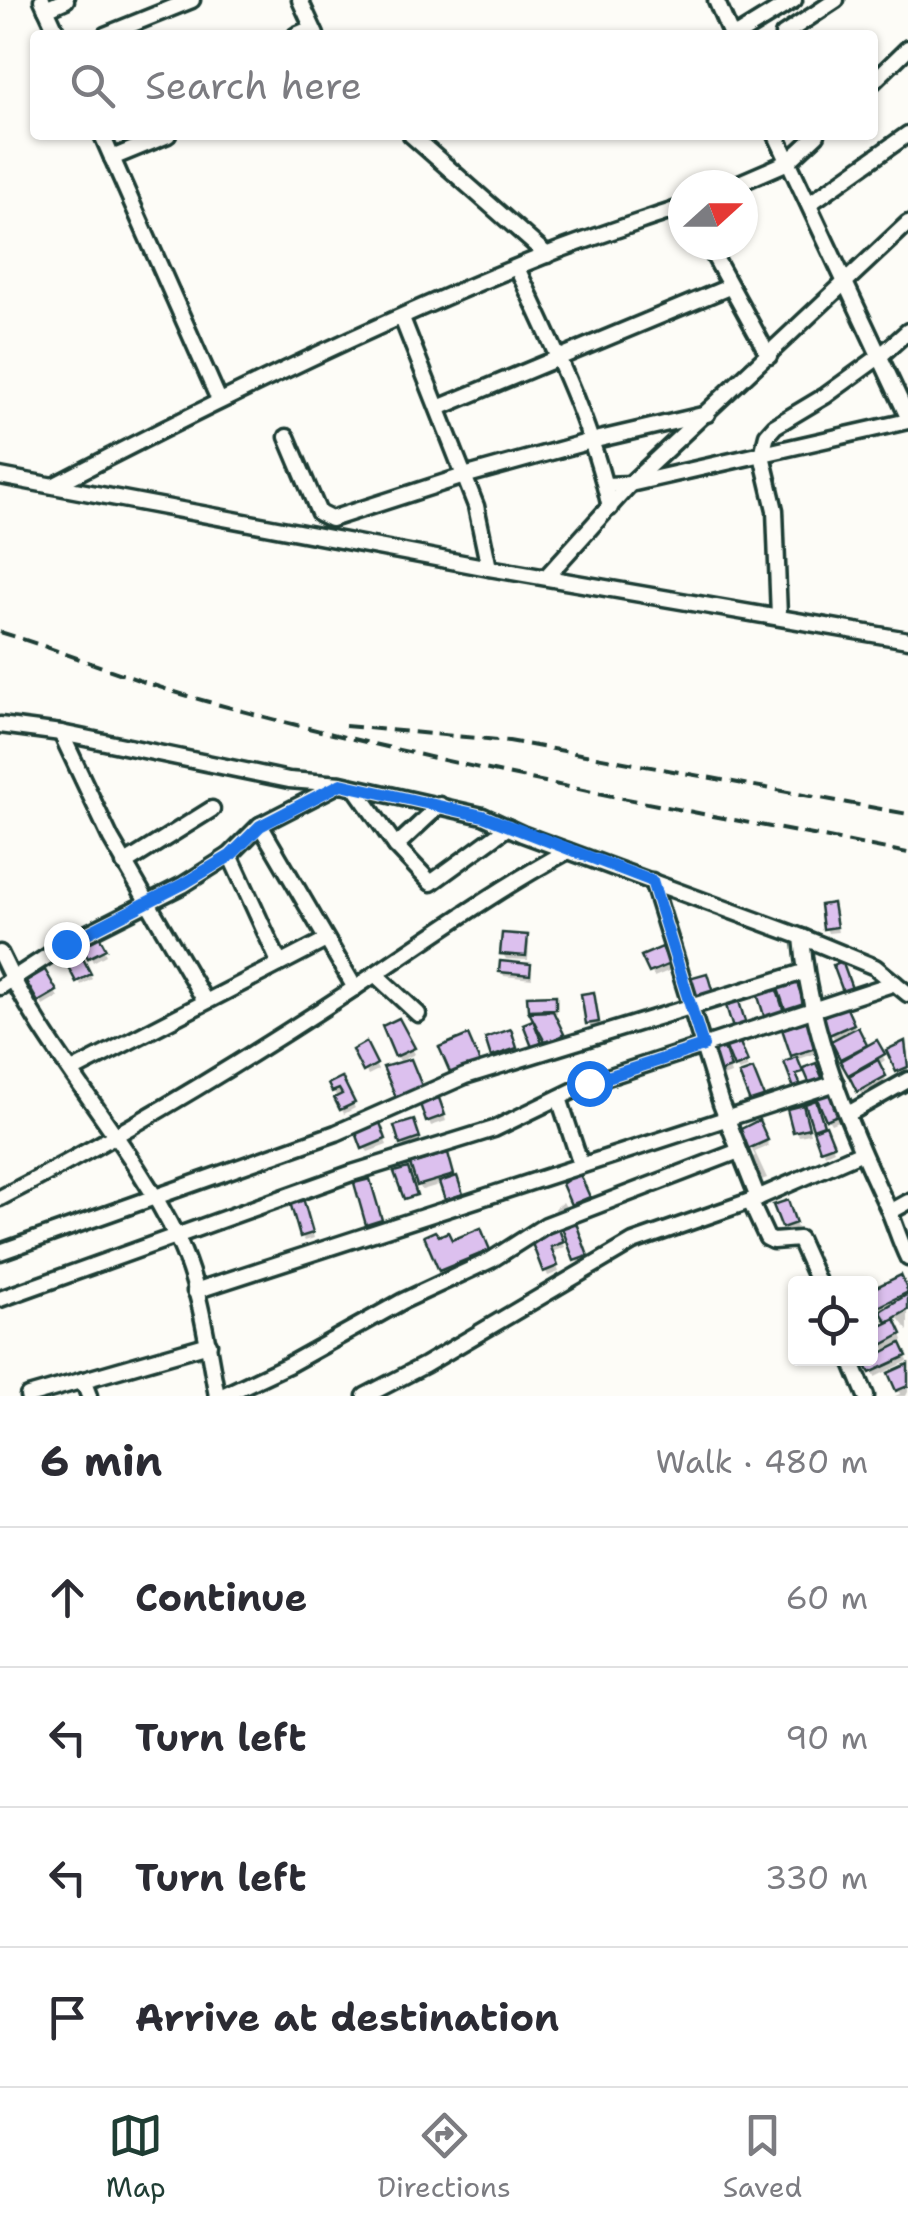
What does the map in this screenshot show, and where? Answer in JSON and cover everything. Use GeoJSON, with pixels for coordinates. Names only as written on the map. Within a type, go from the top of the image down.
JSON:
{"type":"FeatureCollection","features":[{"type":"Feature","properties":{"kind":"street"},"geometry":{"type":"LineString","coordinates":[[56,30],[44,4],[66,0]]}},
{"type":"Feature","properties":{"kind":"street"},"geometry":{"type":"LineString","coordinates":[[117,30],[192,0]]}},
{"type":"Feature","properties":{"kind":"street"},"geometry":{"type":"LineString","coordinates":[[300,0],[313,30]]}},
{"type":"Feature","properties":{"kind":"street"},"geometry":{"type":"LineString","coordinates":[[716,0],[731,30]]}},
{"type":"Feature","properties":{"kind":"street"},"geometry":{"type":"LineString","coordinates":[[743,30],[794,0]]}},
{"type":"Feature","properties":{"kind":"street"},"geometry":{"type":"LineString","coordinates":[[791,30],[836,0]]}},
{"type":"Feature","properties":{"kind":"street"},"geometry":{"type":"LineString","coordinates":[[878,77],[908,48]]}},
{"type":"Feature","properties":{"kind":"street"},"geometry":{"type":"LineString","coordinates":[[809,204],[908,134]]}},
{"type":"Feature","properties":{"kind":"street"},"geometry":{"type":"LineString","coordinates":[[104,140],[219,400]]}},
{"type":"Feature","properties":{"kind":"street"},"geometry":{"type":"LineString","coordinates":[[112,158],[156,140]]}},
{"type":"Feature","properties":{"kind":"street"},"geometry":{"type":"LineString","coordinates":[[416,140],[547,255]]}},
{"type":"Feature","properties":{"kind":"street"},"geometry":{"type":"LineString","coordinates":[[605,485],[630,484],[762,456],[906,410],[778,140]]}},
{"type":"Feature","properties":{"kind":"street"},"geometry":{"type":"LineString","coordinates":[[758,175],[788,162],[812,140]]}},
{"type":"Feature","properties":{"kind":"street"},"geometry":{"type":"LineString","coordinates":[[55,485],[219,400],[402,318],[547,255],[668,212]]}},
{"type":"Feature","properties":{"kind":"street"},"geometry":{"type":"LineString","coordinates":[[546,577],[630,484],[908,224]]}},
{"type":"Feature","properties":{"kind":"street"},"geometry":{"type":"LineString","coordinates":[[716,260],[769,356]]}},
{"type":"Feature","properties":{"kind":"street"},"geometry":{"type":"LineString","coordinates":[[516,268],[559,359],[591,441],[610,508]]}},
{"type":"Feature","properties":{"kind":"street"},"geometry":{"type":"LineString","coordinates":[[438,408],[729,286]]}},
{"type":"Feature","properties":{"kind":"street"},"geometry":{"type":"LineString","coordinates":[[402,318],[483,530],[489,568]]}},
{"type":"Feature","properties":{"kind":"street"},"geometry":{"type":"LineString","coordinates":[[778,617],[775,510],[762,456],[767,435],[880,356],[908,331]]}},
{"type":"Feature","properties":{"kind":"street"},"geometry":{"type":"LineString","coordinates":[[288,437],[326,519],[591,441],[708,414]]}},
{"type":"Feature","properties":{"kind":"street"},"geometry":{"type":"LineString","coordinates":[[0,476],[489,568],[908,640]]}},
{"type":"Feature","properties":{"kind":"street"},"geometry":{"type":"LineString","coordinates":[[0,725],[61,733],[289,780],[348,786],[483,816],[875,967],[908,994]]}},
{"type":"Feature","properties":{"kind":"street"},"geometry":{"type":"LineString","coordinates":[[61,733],[124,864],[206,1001]]}},
{"type":"Feature","properties":{"kind":"street"},"geometry":{"type":"LineString","coordinates":[[6,982],[66,944],[230,856],[260,826],[348,786]]}},
{"type":"Feature","properties":{"kind":"street"},"geometry":{"type":"LineString","coordinates":[[348,786],[431,883],[508,827]]}},
{"type":"Feature","properties":{"kind":"street"},"geometry":{"type":"LineString","coordinates":[[396,846],[440,805]]}},
{"type":"Feature","properties":{"kind":"street"},"geometry":{"type":"LineString","coordinates":[[124,864],[212,809]]}},
{"type":"Feature","properties":{"kind":"street"},"geometry":{"type":"LineString","coordinates":[[260,826],[355,988]]}},
{"type":"Feature","properties":{"kind":"street"},"geometry":{"type":"LineString","coordinates":[[0,1198],[115,1136],[355,988],[508,884],[568,851]]}},
{"type":"Feature","properties":{"kind":"street"},"geometry":{"type":"LineString","coordinates":[[230,856],[279,962]]}},
{"type":"Feature","properties":{"kind":"street"},"geometry":{"type":"LineString","coordinates":[[652,881],[767,1238],[799,1239],[815,1276]]}},
{"type":"Feature","properties":{"kind":"street"},"geometry":{"type":"LineString","coordinates":[[802,937],[804,972],[836,1083],[860,1152],[908,1256]]}},
{"type":"Feature","properties":{"kind":"street"},"geometry":{"type":"LineString","coordinates":[[72,1071],[326,940]]}},
{"type":"Feature","properties":{"kind":"street"},"geometry":{"type":"LineString","coordinates":[[0,953],[6,982],[72,1071],[176,1236],[195,1292],[220,1396],[288,1366],[403,1300],[491,1260],[546,1225],[739,1151]]}},
{"type":"Feature","properties":{"kind":"street"},"geometry":{"type":"LineString","coordinates":[[0,1252],[336,1133],[465,1076],[804,972]]}},
{"type":"Feature","properties":{"kind":"street"},"geometry":{"type":"LineString","coordinates":[[374,974],[418,1014]]}},
{"type":"Feature","properties":{"kind":"street"},"geometry":{"type":"LineString","coordinates":[[0,1298],[352,1173],[494,1130],[589,1083],[894,983]]}},
{"type":"Feature","properties":{"kind":"street"},"geometry":{"type":"LineString","coordinates":[[848,1114],[908,1080]]}},
{"type":"Feature","properties":{"kind":"street"},"geometry":{"type":"LineString","coordinates":[[195,1292],[836,1083]]}},
{"type":"Feature","properties":{"kind":"street"},"geometry":{"type":"LineString","coordinates":[[558,1098],[582,1164]]}},
{"type":"Feature","properties":{"kind":"street"},"geometry":{"type":"LineString","coordinates":[[364,1396],[425,1365],[633,1242],[754,1200],[860,1152]]}},
{"type":"Feature","properties":{"kind":"street"},"geometry":{"type":"LineString","coordinates":[[890,1212],[908,1202]]}},
{"type":"Feature","properties":{"kind":"street"},"geometry":{"type":"LineString","coordinates":[[28,1396],[208,1344]]}},
{"type":"Feature","properties":{"kind":"street"},"geometry":{"type":"LineString","coordinates":[[853,1366],[866,1396]]}},
{"type":"Feature","properties":{"kind":"street"},"geometry":{"type":"LineString","coordinates":[[83,1380],[89,1396]]}},
{"type":"Feature","properties":{"kind":"building"},"geometry":{"type":"Polygon","coordinates":[[[833,903],[837,927],[823,929],[820,905],[833,903]]]}},
{"type":"Feature","properties":{"kind":"building"},"geometry":{"type":"Polygon","coordinates":[[[97,932],[106,949],[88,958],[79,942],[97,932]]]}},
{"type":"Feature","properties":{"kind":"building"},"geometry":{"type":"Polygon","coordinates":[[[502,933],[528,935],[526,956],[500,954],[502,933]]]}},
{"type":"Feature","properties":{"kind":"building"},"geometry":{"type":"Polygon","coordinates":[[[662,947],[670,964],[649,973],[641,956],[662,947]]]}},
{"type":"Feature","properties":{"kind":"building"},"geometry":{"type":"Polygon","coordinates":[[[78,949],[91,974],[76,982],[63,957],[78,949]]]}},
{"type":"Feature","properties":{"kind":"building"},"geometry":{"type":"Polygon","coordinates":[[[500,961],[531,964],[530,975],[499,972],[500,961]]]}},
{"type":"Feature","properties":{"kind":"building"},"geometry":{"type":"Polygon","coordinates":[[[842,961],[854,994],[845,997],[833,965],[842,961]]]}},
{"type":"Feature","properties":{"kind":"building"},"geometry":{"type":"Polygon","coordinates":[[[45,970],[57,991],[38,1002],[26,981],[45,970]]]}},
{"type":"Feature","properties":{"kind":"building"},"geometry":{"type":"Polygon","coordinates":[[[707,973],[713,993],[695,998],[689,978],[707,973]]]}},
{"type":"Feature","properties":{"kind":"building"},"geometry":{"type":"Polygon","coordinates":[[[796,980],[806,1008],[787,1015],[777,986],[796,980]]]}},
{"type":"Feature","properties":{"kind":"building"},"geometry":{"type":"Polygon","coordinates":[[[776,987],[785,1015],[766,1022],[757,993],[776,987]]]}},
{"type":"Feature","properties":{"kind":"building"},"geometry":{"type":"Polygon","coordinates":[[[594,992],[599,1022],[586,1024],[581,994],[594,992]]]}},
{"type":"Feature","properties":{"kind":"building"},"geometry":{"type":"Polygon","coordinates":[[[556,995],[556,1009],[528,1010],[527,996],[556,995]]]}},
{"type":"Feature","properties":{"kind":"building"},"geometry":{"type":"Polygon","coordinates":[[[738,998],[747,1028],[734,1032],[725,1002],[738,998]]]}},
{"type":"Feature","properties":{"kind":"building"},"geometry":{"type":"Polygon","coordinates":[[[846,1006],[854,1024],[829,1035],[822,1017],[846,1006]]]}},
{"type":"Feature","properties":{"kind":"building"},"geometry":{"type":"Polygon","coordinates":[[[553,1011],[564,1034],[546,1044],[529,1012],[553,1011]]]}},
{"type":"Feature","properties":{"kind":"building"},"geometry":{"type":"Polygon","coordinates":[[[399,1018],[415,1048],[395,1057],[382,1026],[399,1018]]]}},
{"type":"Feature","properties":{"kind":"building"},"geometry":{"type":"Polygon","coordinates":[[[813,1019],[822,1046],[791,1056],[782,1029],[813,1019]]]}},
{"type":"Feature","properties":{"kind":"building"},"geometry":{"type":"Polygon","coordinates":[[[533,1020],[542,1043],[532,1047],[523,1024],[533,1020]]]}},
{"type":"Feature","properties":{"kind":"building"},"geometry":{"type":"Polygon","coordinates":[[[858,1027],[867,1045],[840,1059],[831,1041],[858,1027]]]}},
{"type":"Feature","properties":{"kind":"building"},"geometry":{"type":"Polygon","coordinates":[[[511,1029],[517,1048],[491,1057],[485,1038],[511,1029]]]}},
{"type":"Feature","properties":{"kind":"building"},"geometry":{"type":"Polygon","coordinates":[[[468,1035],[481,1065],[452,1077],[439,1047],[468,1035]]]}},
{"type":"Feature","properties":{"kind":"building"},"geometry":{"type":"Polygon","coordinates":[[[738,1038],[748,1062],[734,1068],[724,1043],[738,1038]]]}},
{"type":"Feature","properties":{"kind":"building"},"geometry":{"type":"Polygon","coordinates":[[[877,1040],[885,1054],[848,1075],[840,1061],[877,1040]]]}},
{"type":"Feature","properties":{"kind":"building"},"geometry":{"type":"Polygon","coordinates":[[[905,1041],[908,1067],[896,1072],[886,1050],[905,1041]]]}},
{"type":"Feature","properties":{"kind":"building"},"geometry":{"type":"Polygon","coordinates":[[[366,1042],[377,1064],[363,1072],[352,1050],[366,1042]]]}},
{"type":"Feature","properties":{"kind":"building"},"geometry":{"type":"Polygon","coordinates":[[[723,1045],[731,1068],[714,1074],[707,1050],[723,1045]]]}},
{"type":"Feature","properties":{"kind":"building"},"geometry":{"type":"Polygon","coordinates":[[[797,1057],[803,1072],[796,1074],[802,1088],[795,1091],[784,1062],[797,1057]]]}},
{"type":"Feature","properties":{"kind":"building"},"geometry":{"type":"Polygon","coordinates":[[[411,1059],[422,1086],[396,1097],[383,1067],[411,1059]]]}},
{"type":"Feature","properties":{"kind":"building"},"geometry":{"type":"Polygon","coordinates":[[[878,1060],[886,1076],[857,1092],[849,1076],[878,1060]]]}},
{"type":"Feature","properties":{"kind":"building"},"geometry":{"type":"Polygon","coordinates":[[[816,1063],[824,1082],[811,1087],[803,1068],[816,1063]]]}},
{"type":"Feature","properties":{"kind":"building"},"geometry":{"type":"Polygon","coordinates":[[[753,1069],[765,1099],[751,1105],[739,1074],[753,1069]]]}},
{"type":"Feature","properties":{"kind":"building"},"geometry":{"type":"Polygon","coordinates":[[[342,1077],[355,1103],[340,1110],[334,1098],[342,1094],[339,1089],[332,1092],[328,1084],[342,1077]]]}},
{"type":"Feature","properties":{"kind":"building"},"geometry":{"type":"Polygon","coordinates":[[[831,1088],[842,1113],[826,1120],[815,1094],[831,1088]]]}},
{"type":"Feature","properties":{"kind":"building"},"geometry":{"type":"Polygon","coordinates":[[[439,1098],[445,1115],[426,1122],[420,1104],[439,1098]]]}},
{"type":"Feature","properties":{"kind":"building"},"geometry":{"type":"Polygon","coordinates":[[[816,1100],[824,1125],[813,1129],[805,1104],[816,1100]]]}},
{"type":"Feature","properties":{"kind":"building"},"geometry":{"type":"Polygon","coordinates":[[[803,1105],[809,1128],[793,1132],[787,1109],[803,1105]]]}},
{"type":"Feature","properties":{"kind":"building"},"geometry":{"type":"Polygon","coordinates":[[[379,1120],[386,1139],[362,1149],[355,1130],[379,1120]]]}},
{"type":"Feature","properties":{"kind":"building"},"geometry":{"type":"Polygon","coordinates":[[[414,1120],[420,1138],[400,1145],[394,1126],[414,1120]]]}},
{"type":"Feature","properties":{"kind":"building"},"geometry":{"type":"Polygon","coordinates":[[[759,1120],[768,1140],[748,1149],[739,1130],[759,1120]]]}},
{"type":"Feature","properties":{"kind":"building"},"geometry":{"type":"Polygon","coordinates":[[[826,1125],[834,1145],[820,1150],[813,1130],[826,1125]]]}},
{"type":"Feature","properties":{"kind":"building"},"geometry":{"type":"Polygon","coordinates":[[[448,1153],[454,1175],[417,1186],[410,1164],[448,1153]]]}},
{"type":"Feature","properties":{"kind":"building"},"geometry":{"type":"Polygon","coordinates":[[[408,1168],[417,1195],[404,1199],[394,1172],[408,1168]]]}},
{"type":"Feature","properties":{"kind":"building"},"geometry":{"type":"Polygon","coordinates":[[[579,1172],[590,1197],[571,1205],[562,1184],[579,1172]]]}},
{"type":"Feature","properties":{"kind":"building"},"geometry":{"type":"Polygon","coordinates":[[[457,1176],[463,1194],[445,1200],[439,1182],[457,1176]]]}},
{"type":"Feature","properties":{"kind":"building"},"geometry":{"type":"Polygon","coordinates":[[[370,1179],[382,1220],[366,1225],[354,1183],[370,1179]]]}},
{"type":"Feature","properties":{"kind":"building"},"geometry":{"type":"Polygon","coordinates":[[[303,1198],[313,1233],[300,1237],[290,1202],[303,1198]]]}},
{"type":"Feature","properties":{"kind":"building"},"geometry":{"type":"Polygon","coordinates":[[[788,1200],[796,1223],[782,1228],[773,1205],[788,1200]]]}},
{"type":"Feature","properties":{"kind":"building"},"geometry":{"type":"Polygon","coordinates":[[[575,1220],[588,1256],[574,1261],[561,1225],[575,1220]]]}},
{"type":"Feature","properties":{"kind":"building"},"geometry":{"type":"Polygon","coordinates":[[[558,1227],[564,1242],[551,1247],[558,1266],[543,1272],[530,1238],[558,1227]]]}},
{"type":"Feature","properties":{"kind":"building"},"geometry":{"type":"Polygon","coordinates":[[[481,1228],[490,1250],[439,1271],[424,1236],[435,1231],[439,1236],[448,1232],[452,1240],[481,1228]]]}},
{"type":"Feature","properties":{"kind":"building"},"geometry":{"type":"Polygon","coordinates":[[[901,1275],[908,1292],[878,1307],[878,1286],[901,1275]]]}},
{"type":"Feature","properties":{"kind":"building"},"geometry":{"type":"Polygon","coordinates":[[[908,1294],[908,1310],[887,1322],[880,1311],[908,1294]]]}},
{"type":"Feature","properties":{"kind":"building"},"geometry":{"type":"Polygon","coordinates":[[[895,1319],[902,1334],[880,1346],[878,1327],[895,1319]]]}},
{"type":"Feature","properties":{"kind":"building"},"geometry":{"type":"Polygon","coordinates":[[[901,1343],[907,1356],[870,1373],[866,1366],[878,1366],[878,1355],[901,1343]]]}},
{"type":"Feature","properties":{"kind":"building"},"geometry":{"type":"Polygon","coordinates":[[[908,1364],[908,1386],[896,1391],[888,1373],[908,1364]]]}},
{"type":"Feature","properties":{"kind":"railway"},"geometry":{"type":"LineString","coordinates":[[0,632],[183,694],[295,725],[470,766],[908,853]]}},
{"type":"Feature","properties":{"kind":"railway"},"geometry":{"type":"LineString","coordinates":[[345,726],[509,741],[908,814]]}},
{"type":"Feature","properties":{"kind":"route"},"geometry":{"type":"LineString","coordinates":[[66,944],[183,884],[230,856],[274,817],[341,784],[447,806],[652,881],[703,1046],[589,1083]]}}]}
